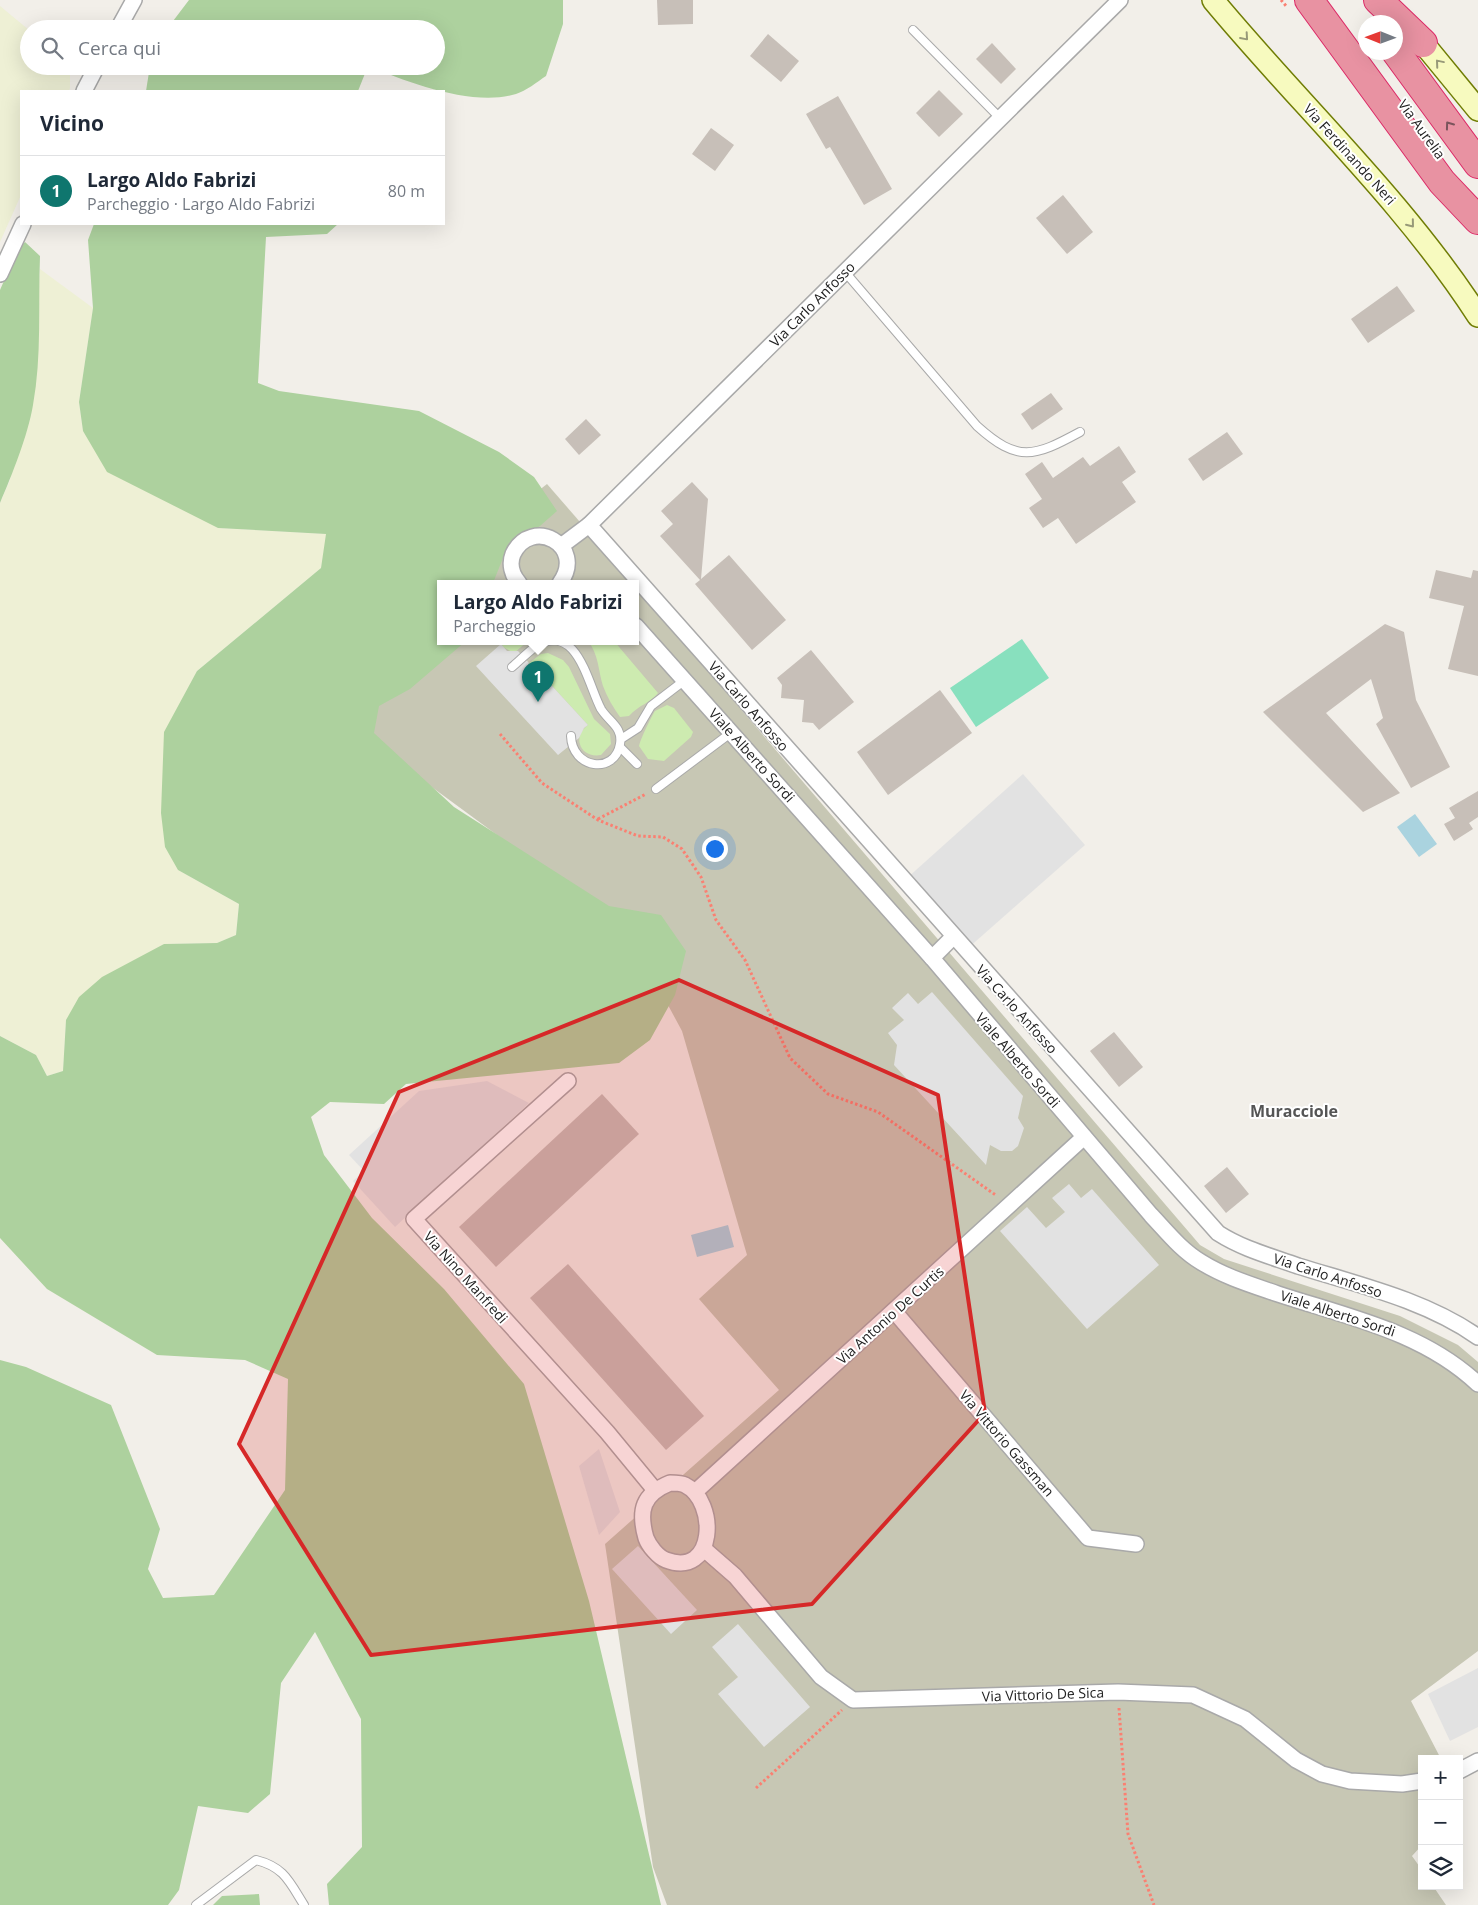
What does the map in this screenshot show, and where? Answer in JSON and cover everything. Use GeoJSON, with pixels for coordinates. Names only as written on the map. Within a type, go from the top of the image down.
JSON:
{"type":"FeatureCollection","features":[{"type":"Feature","properties":{"kind":"highway"},"geometry":{"type":"LineString","coordinates":[[1309,0],[1442,182],[1478,220]]}},
{"type":"Feature","properties":{"kind":"highway","name":"Via Aurelia"},"geometry":{"type":"LineString","coordinates":[[1328,0],[1358,41]]}},
{"type":"Feature","properties":{"kind":"highway"},"geometry":{"type":"LineString","coordinates":[[1358,0],[1369,15]]}},
{"type":"Feature","properties":{"kind":"highway"},"geometry":{"type":"LineString","coordinates":[[1378,0],[1423,43]]}},
{"type":"Feature","properties":{"kind":"highway","name":"Via Aurelia"},"geometry":{"type":"LineString","coordinates":[[1372,60],[1478,206]]}},
{"type":"Feature","properties":{"kind":"highway","name":"Via Aurelia"},"geometry":{"type":"LineString","coordinates":[[1402,60],[1478,164]]}},
{"type":"Feature","properties":{"kind":"street"},"geometry":{"type":"LineString","coordinates":[[123,20],[134,0]]}},
{"type":"Feature","properties":{"kind":"street","name":"Via Carlo Anfosso"},"geometry":{"type":"LineString","coordinates":[[638,580],[589,525],[1120,0]]}},
{"type":"Feature","properties":{"kind":"street","name":"Via Ferdinando Neri"},"geometry":{"type":"LineString","coordinates":[[1214,0],[1404,215],[1457,283],[1478,316]]}},
{"type":"Feature","properties":{"kind":"street"},"geometry":{"type":"LineString","coordinates":[[1423,43],[1478,110]]}},
{"type":"Feature","properties":{"kind":"street"},"geometry":{"type":"LineString","coordinates":[[85,90],[92,75]]}},
{"type":"Feature","properties":{"kind":"street"},"geometry":{"type":"LineString","coordinates":[[0,274],[23,225]]}},
{"type":"Feature","properties":{"kind":"street"},"geometry":{"type":"LineString","coordinates":[[561,546],[589,525]]}},
{"type":"Feature","properties":{"kind":"street"},"geometry":{"type":"LineString","coordinates":[[517,580],[512,570],[512,560],[518,546],[529,538],[538,536],[548,537],[561,546],[566,554],[568,564],[562,580]]}},
{"type":"Feature","properties":{"kind":"street","name":"Via Carlo Anfosso"},"geometry":{"type":"LineString","coordinates":[[639,581],[1218,1232],[1246,1249],[1437,1312],[1478,1337]]}},
{"type":"Feature","properties":{"kind":"street","name":"Viale Alberto Sordi"},"geometry":{"type":"LineString","coordinates":[[639,629],[932,958],[1177,1243],[1202,1262],[1237,1280],[1417,1340],[1446,1358],[1478,1384]]}},
{"type":"Feature","properties":{"kind":"street"},"geometry":{"type":"LineString","coordinates":[[932,958],[954,937]]}},
{"type":"Feature","properties":{"kind":"street","name":"Via Nino Manfredi"},"geometry":{"type":"LineString","coordinates":[[568,1081],[414,1219],[607,1432],[654,1489]]}},
{"type":"Feature","properties":{"kind":"street","name":"Via Antonio De Curtis"},"geometry":{"type":"LineString","coordinates":[[695,1492],[1084,1137]]}},
{"type":"Feature","properties":{"kind":"street","name":"Via Vittorio Gassman"},"geometry":{"type":"LineString","coordinates":[[894,1311],[1088,1538],[1136,1544]]}},
{"type":"Feature","properties":{"kind":"street"},"geometry":{"type":"LineString","coordinates":[[670,1483],[684,1484],[695,1492],[704,1507],[707,1529],[704,1549],[695,1560],[677,1564],[662,1559],[648,1544],[642,1525],[643,1507],[654,1489],[670,1483]]}},
{"type":"Feature","properties":{"kind":"street"},"geometry":{"type":"LineString","coordinates":[[704,1549],[736,1576],[821,1677],[853,1700]]}},
{"type":"Feature","properties":{"kind":"street","name":"Via Vittorio De Sica"},"geometry":{"type":"LineString","coordinates":[[853,1700],[1118,1692],[1193,1695],[1245,1719],[1296,1760],[1322,1774],[1350,1781],[1402,1784],[1418,1782]]}},
{"type":"Feature","properties":{"kind":"street"},"geometry":{"type":"LineString","coordinates":[[1463,1769],[1478,1761]]}},
{"type":"Feature","properties":{"kind":"lane"},"geometry":{"type":"LineString","coordinates":[[913,30],[1000,118]]}},
{"type":"Feature","properties":{"kind":"lane"},"geometry":{"type":"LineString","coordinates":[[845,272],[977,426],[993,441],[1012,451],[1025,453],[1051,448],[1080,432]]}},
{"type":"Feature","properties":{"kind":"lane"},"geometry":{"type":"LineString","coordinates":[[512,667],[539,645]]}},
{"type":"Feature","properties":{"kind":"lane"},"geometry":{"type":"LineString","coordinates":[[566,645],[572,647],[578,656],[602,710],[615,724],[620,743],[638,764]]}},
{"type":"Feature","properties":{"kind":"lane"},"geometry":{"type":"LineString","coordinates":[[572,736],[572,744],[580,758],[595,765],[611,760],[620,743],[638,728],[651,706],[685,680]]}},
{"type":"Feature","properties":{"kind":"lane"},"geometry":{"type":"LineString","coordinates":[[656,789],[732,732]]}},
{"type":"Feature","properties":{"kind":"lane"},"geometry":{"type":"LineString","coordinates":[[196,1905],[256,1860],[273,1864],[286,1876],[304,1905]]}},
{"type":"Feature","properties":{"kind":"path"},"geometry":{"type":"LineString","coordinates":[[500,734],[542,782],[598,820],[638,836],[663,837],[682,849],[701,877],[716,920],[745,960],[790,1058],[802,1070],[828,1094],[878,1112],[1010,1205]]}},
{"type":"Feature","properties":{"kind":"path"},"geometry":{"type":"LineString","coordinates":[[598,820],[656,789]]}},
{"type":"Feature","properties":{"kind":"path"},"geometry":{"type":"LineString","coordinates":[[1118,1692],[1128,1834],[1154,1905]]}},
{"type":"Feature","properties":{"kind":"path"},"geometry":{"type":"LineString","coordinates":[[756,1788],[853,1700]]}},
{"type":"Feature","properties":{"kind":"highlighted area"},"geometry":{"type":"Polygon","coordinates":[[[679,980],[938,1095],[985,1413],[812,1604],[371,1655],[239,1444],[399,1092],[679,980]]]}},
{"type":"Feature","properties":{"kind":"shaded area"},"geometry":{"type":"Polygon","coordinates":[[[0,6],[20,23],[20,75],[70,75],[70,88],[69,90],[20,90],[20,197],[0,242],[0,6]]]}},
{"type":"Feature","properties":{"kind":"shaded area"},"geometry":{"type":"Polygon","coordinates":[[[40,269],[93,308],[79,402],[83,431],[218,528],[327,534],[321,568],[197,671],[178,870],[239,904],[236,935],[217,943],[164,944],[66,1020],[63,1071],[47,1076],[36,1055],[0,1036],[0,503],[10,480],[38,298],[40,269]]]}},
{"type":"Feature","properties":{"kind":"shaded area"},"geometry":{"type":"Polygon","coordinates":[[[547,484],[630,580],[474,580],[505,517],[547,484]]]}},
{"type":"Feature","properties":{"kind":"shaded area"},"geometry":{"type":"Polygon","coordinates":[[[639,590],[1200,1245],[1224,1259],[1400,1316],[1458,1345],[1478,1362],[1478,1651],[1411,1701],[1439,1755],[1418,1755],[1418,1849],[1412,1856],[1418,1864],[1418,1890],[1436,1890],[1446,1905],[667,1905],[653,1867],[605,1544],[779,1390],[699,1299],[747,1255],[682,1031],[628,931],[365,738],[373,687],[437,643],[437,645],[639,645],[639,590]]]}},
{"type":"Feature","properties":{"kind":"shaded area"},"geometry":{"type":"Polygon","coordinates":[[[500,645],[507,651],[518,651],[529,663],[526,668],[530,677],[537,679],[542,675],[588,725],[584,728],[579,738],[558,755],[476,666],[500,645]]]}},
{"type":"Feature","properties":{"kind":"shaded area"},"geometry":{"type":"Polygon","coordinates":[[[1023,774],[1085,845],[967,949],[906,879],[1023,774]]]}},
{"type":"Feature","properties":{"kind":"shaded area"},"geometry":{"type":"Polygon","coordinates":[[[932,992],[1023,1096],[1018,1118],[1024,1128],[1018,1146],[1012,1151],[1001,1151],[990,1145],[986,1165],[894,1065],[897,1045],[888,1033],[904,1020],[892,1008],[908,993],[918,1004],[932,992]]]}},
{"type":"Feature","properties":{"kind":"shaded area"},"geometry":{"type":"Polygon","coordinates":[[[487,1081],[529,1103],[395,1227],[353,1181],[364,1171],[349,1155],[419,1091],[487,1081]]]}},
{"type":"Feature","properties":{"kind":"shaded area"},"geometry":{"type":"Polygon","coordinates":[[[1069,1184],[1081,1198],[1092,1189],[1159,1265],[1087,1329],[1000,1231],[1027,1207],[1046,1228],[1065,1212],[1052,1198],[1069,1184]]]}},
{"type":"Feature","properties":{"kind":"shaded area"},"geometry":{"type":"Polygon","coordinates":[[[599,1449],[620,1512],[599,1535],[579,1466],[599,1449]]]}},
{"type":"Feature","properties":{"kind":"shaded area"},"geometry":{"type":"Polygon","coordinates":[[[638,1546],[697,1610],[671,1634],[612,1569],[638,1546]]]}},
{"type":"Feature","properties":{"kind":"shaded area"},"geometry":{"type":"Polygon","coordinates":[[[738,1624],[810,1707],[764,1747],[718,1694],[738,1677],[712,1647],[738,1624]]]}},
{"type":"Feature","properties":{"kind":"shaded area"},"geometry":{"type":"Polygon","coordinates":[[[1478,1668],[1478,1727],[1450,1741],[1428,1694],[1478,1668]]]}},
{"type":"Feature","properties":{"kind":"green space"},"geometry":{"type":"Polygon","coordinates":[[[189,0],[563,0],[563,24],[546,76],[528,89],[516,94],[481,98],[437,90],[393,75],[445,75],[445,20],[174,20],[189,0]]]}},
{"type":"Feature","properties":{"kind":"green space"},"geometry":{"type":"Polygon","coordinates":[[[149,75],[364,75],[358,90],[146,90],[149,75]]]}},
{"type":"Feature","properties":{"kind":"green space"},"geometry":{"type":"Polygon","coordinates":[[[94,225],[337,225],[327,234],[266,237],[258,383],[279,391],[419,411],[499,452],[534,477],[557,511],[540,526],[509,543],[494,580],[437,580],[437,645],[461,645],[410,689],[379,706],[374,733],[454,807],[609,906],[661,915],[686,951],[675,995],[650,1040],[619,1063],[406,1084],[384,1104],[330,1102],[311,1117],[324,1155],[372,1218],[444,1289],[524,1384],[589,1601],[661,1905],[329,1905],[327,1884],[362,1847],[361,1719],[315,1632],[281,1683],[270,1794],[248,1813],[198,1806],[179,1890],[168,1905],[0,1905],[0,1360],[26,1367],[111,1405],[160,1529],[148,1569],[163,1598],[214,1595],[285,1490],[288,1379],[245,1360],[157,1355],[47,1289],[0,1238],[0,1036],[36,1055],[47,1076],[63,1071],[66,1020],[79,997],[102,977],[164,944],[217,943],[236,935],[239,904],[178,870],[165,847],[161,813],[164,732],[197,671],[321,568],[326,534],[218,528],[107,472],[83,431],[79,402],[93,308],[88,240],[94,225]]]}},
{"type":"Feature","properties":{"kind":"green space"},"geometry":{"type":"Polygon","coordinates":[[[25,242],[40,256],[38,368],[33,405],[24,442],[0,503],[0,290],[17,251],[25,242]]]}},
{"type":"Feature","properties":{"kind":"green space"},"geometry":{"type":"Polygon","coordinates":[[[1022,639],[1049,678],[976,727],[950,688],[1022,639]]]}},
{"type":"Feature","properties":{"kind":"green space"},"geometry":{"type":"Polygon","coordinates":[[[502,645],[523,645],[514,653],[502,645]]]}},
{"type":"Feature","properties":{"kind":"green space"},"geometry":{"type":"Polygon","coordinates":[[[617,645],[658,693],[629,716],[620,717],[610,702],[601,680],[592,646],[617,645]]]}},
{"type":"Feature","properties":{"kind":"green space"},"geometry":{"type":"Polygon","coordinates":[[[548,653],[563,660],[569,667],[594,719],[610,734],[611,744],[601,755],[588,754],[581,746],[579,741],[580,735],[588,725],[542,675],[534,679],[527,673],[529,663],[541,654],[548,653]]]}},
{"type":"Feature","properties":{"kind":"green space"},"geometry":{"type":"Polygon","coordinates":[[[667,705],[674,708],[693,732],[691,737],[664,761],[648,759],[639,746],[640,743],[655,711],[667,705]]]}},
{"type":"Feature","properties":{"kind":"green space"},"geometry":{"type":"Polygon","coordinates":[[[259,1894],[260,1905],[213,1905],[222,1896],[259,1894]]]}},
{"type":"Feature","properties":{"kind":"water"},"geometry":{"type":"Polygon","coordinates":[[[1415,814],[1437,844],[1419,857],[1397,827],[1415,814]]]}},
{"type":"Feature","properties":{"kind":"water"},"geometry":{"type":"Polygon","coordinates":[[[728,1225],[734,1247],[697,1257],[691,1235],[728,1225]]]}},
{"type":"Feature","properties":{"kind":"building"},"geometry":{"type":"Polygon","coordinates":[[[657,0],[693,0],[693,24],[658,25],[657,0]]]}},
{"type":"Feature","properties":{"kind":"building"},"geometry":{"type":"Polygon","coordinates":[[[768,34],[799,61],[781,82],[750,56],[768,34]]]}},
{"type":"Feature","properties":{"kind":"building"},"geometry":{"type":"Polygon","coordinates":[[[992,43],[1016,69],[1001,84],[976,59],[992,43]]]}},
{"type":"Feature","properties":{"kind":"building"},"geometry":{"type":"Polygon","coordinates":[[[939,90],[963,114],[939,137],[916,113],[939,90]]]}},
{"type":"Feature","properties":{"kind":"building"},"geometry":{"type":"Polygon","coordinates":[[[838,96],[892,189],[864,205],[830,147],[826,149],[806,114],[838,96]]]}},
{"type":"Feature","properties":{"kind":"building"},"geometry":{"type":"Polygon","coordinates":[[[711,128],[734,145],[715,171],[692,154],[711,128]]]}},
{"type":"Feature","properties":{"kind":"building"},"geometry":{"type":"Polygon","coordinates":[[[1063,195],[1093,232],[1067,254],[1036,218],[1063,195]]]}},
{"type":"Feature","properties":{"kind":"building"},"geometry":{"type":"Polygon","coordinates":[[[1397,286],[1415,311],[1368,343],[1351,319],[1397,286]]]}},
{"type":"Feature","properties":{"kind":"building"},"geometry":{"type":"Polygon","coordinates":[[[1051,393],[1063,409],[1032,430],[1021,414],[1051,393]]]}},
{"type":"Feature","properties":{"kind":"building"},"geometry":{"type":"Polygon","coordinates":[[[586,419],[601,435],[579,455],[565,439],[586,419]]]}},
{"type":"Feature","properties":{"kind":"building"},"geometry":{"type":"Polygon","coordinates":[[[1227,432],[1243,454],[1203,481],[1188,459],[1227,432]]]}},
{"type":"Feature","properties":{"kind":"building"},"geometry":{"type":"Polygon","coordinates":[[[1119,446],[1136,472],[1122,482],[1136,502],[1076,544],[1058,518],[1043,528],[1029,508],[1042,499],[1025,474],[1042,462],[1053,478],[1083,457],[1090,466],[1119,446]]]}},
{"type":"Feature","properties":{"kind":"building"},"geometry":{"type":"Polygon","coordinates":[[[692,482],[708,499],[701,579],[729,555],[786,620],[752,650],[695,584],[700,580],[660,536],[673,524],[661,511],[692,482]]]}},
{"type":"Feature","properties":{"kind":"building"},"geometry":{"type":"Polygon","coordinates":[[[1436,570],[1471,578],[1473,570],[1478,571],[1478,676],[1448,669],[1464,606],[1429,598],[1436,570]]]}},
{"type":"Feature","properties":{"kind":"building"},"geometry":{"type":"Polygon","coordinates":[[[1385,624],[1404,632],[1416,700],[1450,767],[1411,788],[1376,724],[1383,718],[1371,679],[1326,713],[1400,793],[1363,812],[1263,712],[1385,624]]]}},
{"type":"Feature","properties":{"kind":"building"},"geometry":{"type":"Polygon","coordinates":[[[811,650],[854,702],[819,730],[813,723],[802,722],[804,700],[781,698],[782,685],[777,678],[811,650]]]}},
{"type":"Feature","properties":{"kind":"building"},"geometry":{"type":"Polygon","coordinates":[[[940,690],[972,733],[888,795],[857,752],[940,690]]]}},
{"type":"Feature","properties":{"kind":"building"},"geometry":{"type":"Polygon","coordinates":[[[1478,791],[1478,817],[1469,823],[1473,829],[1454,841],[1444,824],[1455,818],[1449,808],[1478,791]]]}},
{"type":"Feature","properties":{"kind":"building"},"geometry":{"type":"Polygon","coordinates":[[[1114,1032],[1143,1067],[1119,1087],[1090,1051],[1114,1032]]]}},
{"type":"Feature","properties":{"kind":"building"},"geometry":{"type":"Polygon","coordinates":[[[602,1094],[639,1134],[496,1267],[459,1227],[602,1094]]]}},
{"type":"Feature","properties":{"kind":"building"},"geometry":{"type":"Polygon","coordinates":[[[1227,1167],[1249,1194],[1226,1213],[1204,1186],[1227,1167]]]}},
{"type":"Feature","properties":{"kind":"building"},"geometry":{"type":"Polygon","coordinates":[[[568,1264],[704,1416],[666,1450],[530,1298],[568,1264]]]}},
{"type":"Feature","properties":{"kind":"place","name":"Largo Aldo Fabrizi"},"geometry":{"type":"Point","coordinates":[538,702]}},
{"type":"Feature","properties":{"kind":"district","name":"Muracciole"},"geometry":{"type":"Point","coordinates":[1294,1111]}}]}
